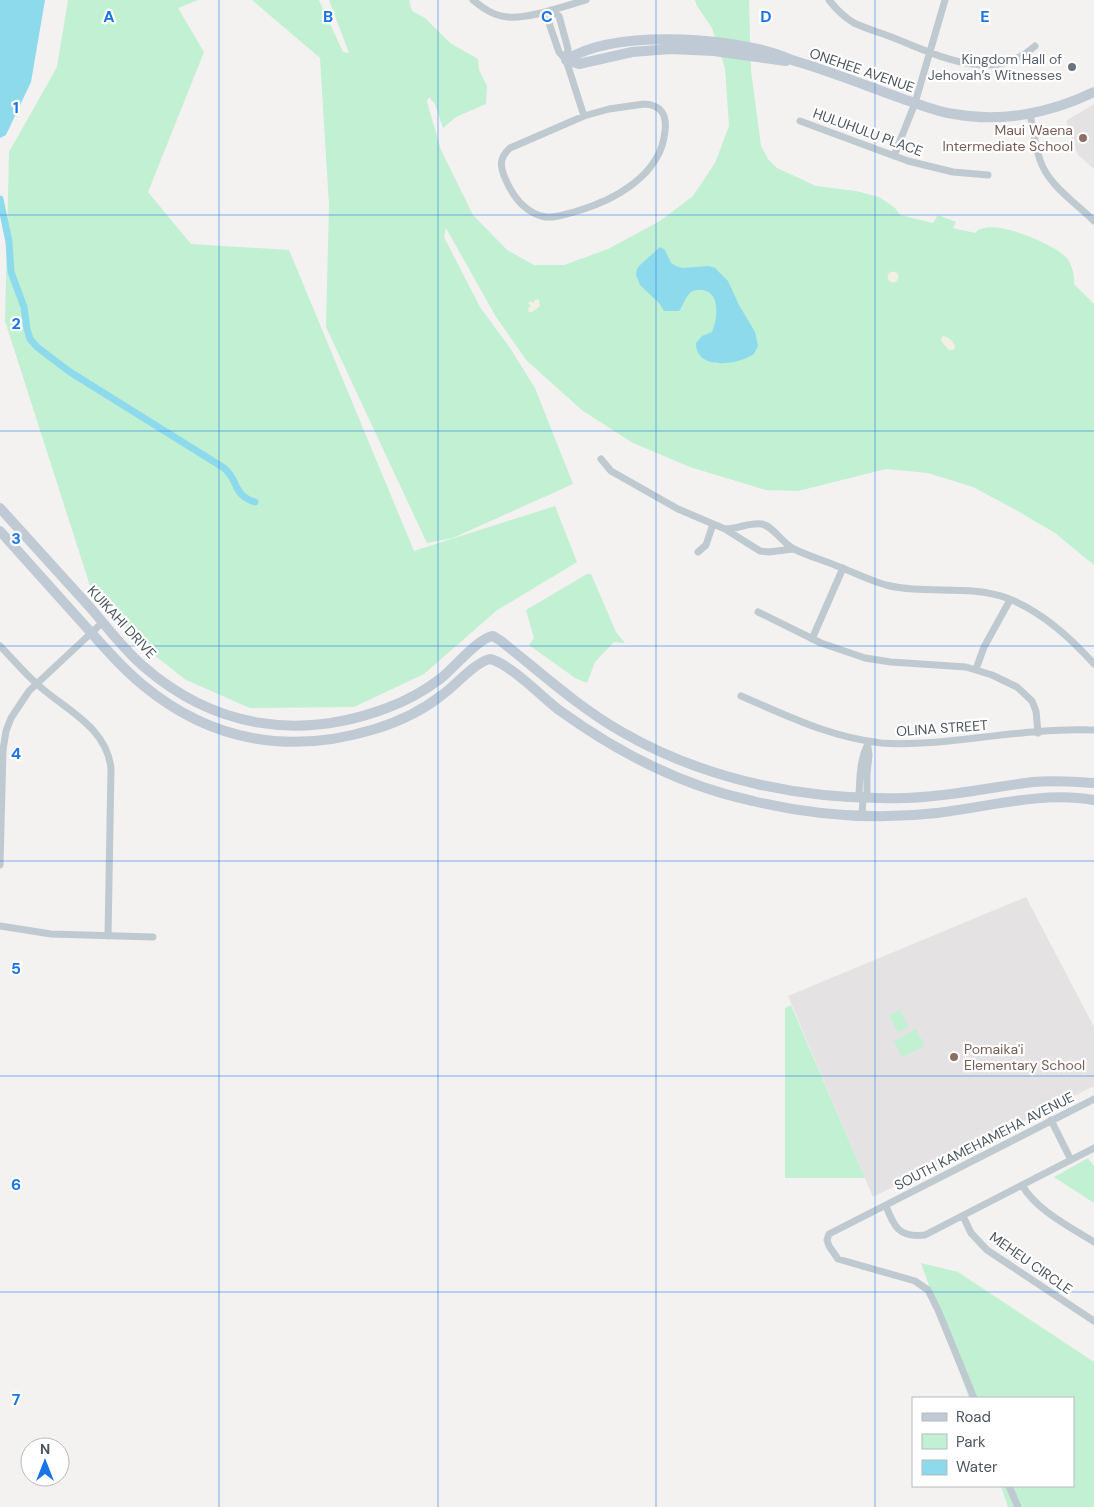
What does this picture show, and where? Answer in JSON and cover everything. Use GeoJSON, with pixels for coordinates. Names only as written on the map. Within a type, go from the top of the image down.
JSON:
{"type":"FeatureCollection","features":[{"type":"Feature","properties":{"kind":"main road","name":"ONEHEE AVENUE"},"geometry":{"type":"LineString","coordinates":[[566,60],[578,52],[618,43],[641,41],[677,40],[748,46],[775,53],[795,62],[915,103],[954,114],[981,117],[1030,114],[1060,107],[1094,92]]}},
{"type":"Feature","properties":{"kind":"main road","name":"KUIKAHI DRIVE"},"geometry":{"type":"LineString","coordinates":[[0,508],[143,666],[202,705],[221,714],[244,721],[283,726],[340,722],[387,708],[416,694],[440,678],[483,640],[493,636],[573,700],[613,726],[675,758],[732,778],[788,791],[863,798]]}},
{"type":"Feature","properties":{"kind":"main road"},"geometry":{"type":"LineString","coordinates":[[0,531],[126,670],[153,693],[191,717],[238,735],[267,740],[308,741],[326,740],[376,729],[406,717],[440,697],[481,662],[490,659],[503,664],[559,710],[614,746],[658,769],[704,788],[752,801],[801,810],[862,815],[934,813],[1033,798],[1062,797],[1094,800]]}},
{"type":"Feature","properties":{"kind":"main road"},"geometry":{"type":"LineString","coordinates":[[863,798],[906,798],[948,795],[1034,782],[1094,783]]}},
{"type":"Feature","properties":{"kind":"street"},"geometry":{"type":"LineString","coordinates":[[474,0],[489,12],[509,17],[519,17],[551,10],[586,0]]}},
{"type":"Feature","properties":{"kind":"street"},"geometry":{"type":"LineString","coordinates":[[829,0],[841,14],[854,23],[964,63],[991,65],[1007,63],[1020,58],[1035,46]]}},
{"type":"Feature","properties":{"kind":"street"},"geometry":{"type":"LineString","coordinates":[[894,156],[915,103],[945,0]]}},
{"type":"Feature","properties":{"kind":"street"},"geometry":{"type":"LineString","coordinates":[[551,10],[548,18],[558,52],[566,60],[584,116]]}},
{"type":"Feature","properties":{"kind":"street"},"geometry":{"type":"LineString","coordinates":[[551,10],[559,16],[568,48],[566,60]]}},
{"type":"Feature","properties":{"kind":"street"},"geometry":{"type":"LineString","coordinates":[[644,104],[652,104],[660,108],[666,117],[666,126],[662,147],[657,158],[636,182],[597,205],[553,217],[541,216],[532,212],[515,198],[501,169],[500,161],[510,148],[584,116],[609,109],[644,104]]}},
{"type":"Feature","properties":{"kind":"street"},"geometry":{"type":"LineString","coordinates":[[1030,114],[1044,170],[1055,184],[1094,221]]}},
{"type":"Feature","properties":{"kind":"street","name":"HULUHULU PLACE"},"geometry":{"type":"LineString","coordinates":[[800,121],[894,156],[936,169],[988,175]]}},
{"type":"Feature","properties":{"kind":"street"},"geometry":{"type":"LineString","coordinates":[[601,459],[611,471],[678,509],[725,529],[760,551],[769,552],[793,549]]}},
{"type":"Feature","properties":{"kind":"street"},"geometry":{"type":"LineString","coordinates":[[698,552],[706,544],[713,524]]}},
{"type":"Feature","properties":{"kind":"street"},"geometry":{"type":"LineString","coordinates":[[725,529],[743,528],[750,524],[764,524],[771,528],[778,537],[793,549],[875,581],[900,587],[985,593],[1010,600],[1036,612],[1047,620],[1094,664]]}},
{"type":"Feature","properties":{"kind":"street"},"geometry":{"type":"LineString","coordinates":[[812,639],[843,568]]}},
{"type":"Feature","properties":{"kind":"street"},"geometry":{"type":"LineString","coordinates":[[976,669],[984,647],[1010,600]]}},
{"type":"Feature","properties":{"kind":"street"},"geometry":{"type":"LineString","coordinates":[[758,612],[840,651],[874,660],[976,669],[1002,680],[1032,701],[1036,711],[1038,733]]}},
{"type":"Feature","properties":{"kind":"street"},"geometry":{"type":"LineString","coordinates":[[0,865],[4,741],[11,718],[29,691],[103,622]]}},
{"type":"Feature","properties":{"kind":"street"},"geometry":{"type":"LineString","coordinates":[[0,646],[37,684],[97,733],[109,756],[111,768],[108,936]]}},
{"type":"Feature","properties":{"kind":"street","name":"OLINA STREET"},"geometry":{"type":"LineString","coordinates":[[741,696],[817,729],[867,744],[918,744],[1094,730]]}},
{"type":"Feature","properties":{"kind":"street"},"geometry":{"type":"LineString","coordinates":[[862,815],[863,798],[859,794],[863,754],[867,744]]}},
{"type":"Feature","properties":{"kind":"street"},"geometry":{"type":"LineString","coordinates":[[0,926],[51,934],[153,937]]}},
{"type":"Feature","properties":{"kind":"street","name":"SOUTH KAMEHAMEHA AVENUE"},"geometry":{"type":"LineString","coordinates":[[974,1397],[928,1290],[915,1281],[838,1259],[829,1246],[829,1234],[1094,1099]]}},
{"type":"Feature","properties":{"kind":"street"},"geometry":{"type":"LineString","coordinates":[[1051,1120],[1071,1160]]}},
{"type":"Feature","properties":{"kind":"street"},"geometry":{"type":"LineString","coordinates":[[886,1206],[893,1223],[900,1231],[908,1236],[925,1235],[1094,1148]]}},
{"type":"Feature","properties":{"kind":"street"},"geometry":{"type":"LineString","coordinates":[[1022,1185],[1036,1204],[1094,1242]]}},
{"type":"Feature","properties":{"kind":"street","name":"MEHEU CIRCLE"},"geometry":{"type":"LineString","coordinates":[[963,1216],[971,1233],[987,1250],[1094,1321]]}},
{"type":"Feature","properties":{"kind":"street"},"geometry":{"type":"LineString","coordinates":[[1009,1487],[1018,1507]]}},
{"type":"Feature","properties":{"kind":"shaded area","name":"Maui Waena Intermediate School"},"geometry":{"type":"Polygon","coordinates":[[[1094,104],[1094,169],[1078,155],[1066,121],[1094,104]]]}},
{"type":"Feature","properties":{"kind":"shaded area","name":"Pomaika'i Elementary School"},"geometry":{"type":"Polygon","coordinates":[[[1026,897],[1094,1027],[1094,1086],[873,1197],[788,996],[1026,897]]]}},
{"type":"Feature","properties":{"kind":"green space"},"geometry":{"type":"Polygon","coordinates":[[[68,0],[198,0],[178,8],[204,52],[148,192],[191,244],[289,250],[414,551],[555,506],[577,562],[496,611],[424,674],[354,707],[250,708],[186,680],[144,647],[93,595],[5,321],[9,152],[57,67],[68,0]]]}},
{"type":"Feature","properties":{"kind":"green space"},"geometry":{"type":"Polygon","coordinates":[[[252,0],[319,0],[343,52],[349,53],[329,0],[409,0],[412,11],[425,18],[450,43],[478,59],[479,70],[487,86],[486,104],[456,117],[443,128],[435,104],[429,97],[427,102],[441,150],[473,215],[507,250],[534,265],[564,265],[608,249],[660,221],[693,196],[715,163],[729,126],[725,68],[712,28],[695,0],[749,0],[751,71],[761,146],[768,159],[777,168],[816,186],[856,191],[879,197],[895,208],[900,215],[933,223],[938,215],[956,222],[953,228],[975,233],[980,229],[989,227],[1026,235],[1051,246],[1069,261],[1074,274],[1074,284],[1094,304],[1094,565],[1055,533],[1016,510],[973,487],[928,473],[886,469],[798,491],[766,490],[690,467],[633,443],[583,411],[527,361],[496,317],[446,228],[444,237],[480,307],[510,348],[535,388],[573,484],[453,538],[427,543],[326,327],[329,205],[320,58],[252,0]]]}},
{"type":"Feature","properties":{"kind":"green space"},"geometry":{"type":"Polygon","coordinates":[[[587,574],[591,574],[616,632],[625,643],[614,642],[595,662],[587,683],[575,678],[529,645],[534,638],[526,610],[587,574]]]}},
{"type":"Feature","properties":{"kind":"green space"},"geometry":{"type":"Polygon","coordinates":[[[791,1005],[865,1178],[785,1178],[785,1008],[791,1005]]]}},
{"type":"Feature","properties":{"kind":"green space"},"geometry":{"type":"Polygon","coordinates":[[[900,1010],[909,1027],[898,1032],[889,1015],[900,1010]]]}},
{"type":"Feature","properties":{"kind":"green space"},"geometry":{"type":"Polygon","coordinates":[[[916,1029],[925,1046],[902,1057],[894,1041],[916,1029]]]}},
{"type":"Feature","properties":{"kind":"green space"},"geometry":{"type":"Polygon","coordinates":[[[1088,1158],[1094,1166],[1094,1203],[1054,1177],[1088,1158]]]}},
{"type":"Feature","properties":{"kind":"green space"},"geometry":{"type":"Polygon","coordinates":[[[921,1263],[958,1272],[1094,1362],[1094,1507],[1008,1507],[1001,1487],[1074,1487],[1074,1397],[969,1397],[921,1263]]]}},
{"type":"Feature","properties":{"kind":"sand"},"geometry":{"type":"Polygon","coordinates":[[[893,271],[899,277],[893,283],[887,277],[893,271]]]}},
{"type":"Feature","properties":{"kind":"sand"},"geometry":{"type":"Polygon","coordinates":[[[539,299],[540,306],[529,312],[528,308],[531,306],[528,303],[531,301],[533,303],[539,299]]]}},
{"type":"Feature","properties":{"kind":"sand"},"geometry":{"type":"Polygon","coordinates":[[[942,336],[951,340],[955,346],[953,350],[949,350],[941,341],[942,336]]]}},
{"type":"Feature","properties":{"kind":"water"},"geometry":{"type":"Polygon","coordinates":[[[0,0],[45,0],[31,82],[6,135],[0,138],[0,0]]]}},
{"type":"Feature","properties":{"kind":"water"},"geometry":{"type":"Polygon","coordinates":[[[660,247],[665,250],[671,263],[676,266],[682,268],[709,266],[715,268],[728,281],[739,305],[755,332],[758,346],[754,354],[729,363],[710,362],[703,358],[698,352],[696,343],[702,336],[712,332],[716,320],[716,306],[712,295],[707,291],[694,290],[679,311],[664,311],[659,303],[640,285],[636,275],[640,265],[660,247]]]}},
{"type":"Feature","properties":{"kind":"waterway"},"geometry":{"type":"LineString","coordinates":[[0,199],[9,242],[11,272],[24,307],[30,339],[37,347],[70,372],[224,468],[232,477],[239,491],[255,502]]}},
{"type":"Feature","properties":{"kind":"place","name":"Kingdom Hall of Jehovah’s Witnesses"},"geometry":{"type":"Point","coordinates":[1072,67]}},
{"type":"Feature","properties":{"kind":"place","name":"Maui Waena Intermediate School"},"geometry":{"type":"Point","coordinates":[1083,138]}},
{"type":"Feature","properties":{"kind":"place","name":"Pomaika'i Elementary School"},"geometry":{"type":"Point","coordinates":[954,1057]}}]}
